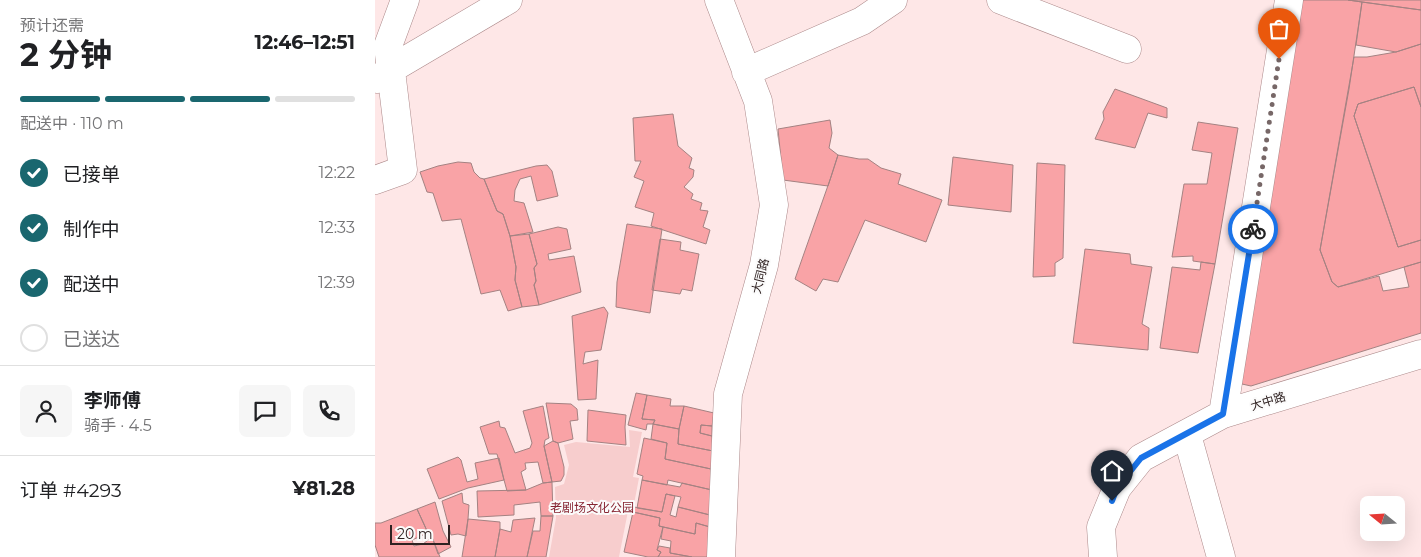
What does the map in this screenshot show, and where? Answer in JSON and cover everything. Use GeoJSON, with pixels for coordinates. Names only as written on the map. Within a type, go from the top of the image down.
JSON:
{"type":"FeatureCollection","features":[{"type":"Feature","properties":{"kind":"street"},"geometry":{"type":"LineString","coordinates":[[375,180],[403,170],[383,75],[388,46],[405,0]]}},
{"type":"Feature","properties":{"kind":"street"},"geometry":{"type":"LineString","coordinates":[[383,75],[508,0]]}},
{"type":"Feature","properties":{"kind":"street","name":"大同路"},"geometry":{"type":"LineString","coordinates":[[719,0],[758,101],[774,205],[764,265],[728,394],[721,557]]}},
{"type":"Feature","properties":{"kind":"street"},"geometry":{"type":"LineString","coordinates":[[747,72],[862,21],[893,0]]}},
{"type":"Feature","properties":{"kind":"street"},"geometry":{"type":"LineString","coordinates":[[1001,0],[1127,49]]}},
{"type":"Feature","properties":{"kind":"street"},"geometry":{"type":"LineString","coordinates":[[1223,414],[1289,0]]}},
{"type":"Feature","properties":{"kind":"street","name":"大中路"},"geometry":{"type":"LineString","coordinates":[[1103,557],[1101,527],[1117,488],[1141,458],[1223,414],[1421,354]]}},
{"type":"Feature","properties":{"kind":"street"},"geometry":{"type":"LineString","coordinates":[[1187,435],[1221,557]]}},
{"type":"Feature","properties":{"kind":"green space","name":"老剧场文化公园"},"geometry":{"type":"Polygon","coordinates":[[[629,430],[642,432],[633,477],[639,478],[634,504],[629,506],[619,557],[549,557],[556,518],[555,487],[564,484],[569,465],[564,445],[576,442],[630,447],[629,430]]]}},
{"type":"Feature","properties":{"kind":"building"},"geometry":{"type":"Polygon","coordinates":[[[1297,0],[1348,0],[1362,2],[1349,89],[1320,250],[1332,282],[1338,287],[1379,276],[1383,291],[1409,287],[1404,267],[1421,262],[1421,333],[1251,386],[1242,384],[1236,378],[1297,0]]]}},
{"type":"Feature","properties":{"kind":"building"},"geometry":{"type":"Polygon","coordinates":[[[1348,0],[1421,0],[1421,10],[1362,2],[1348,0]]]}},
{"type":"Feature","properties":{"kind":"building"},"geometry":{"type":"Polygon","coordinates":[[[1362,2],[1421,10],[1421,44],[1396,52],[1356,45],[1362,2]]]}},
{"type":"Feature","properties":{"kind":"building"},"geometry":{"type":"Polygon","coordinates":[[[1421,44],[1421,107],[1414,87],[1358,104],[1354,116],[1398,247],[1421,240],[1421,262],[1338,287],[1332,282],[1320,250],[1354,57],[1367,57],[1396,52],[1421,44]]]}},
{"type":"Feature","properties":{"kind":"building"},"geometry":{"type":"Polygon","coordinates":[[[1414,87],[1421,107],[1421,240],[1398,247],[1354,116],[1358,104],[1414,87]]]}},
{"type":"Feature","properties":{"kind":"building"},"geometry":{"type":"Polygon","coordinates":[[[1115,89],[1167,108],[1167,118],[1148,113],[1135,148],[1095,139],[1104,119],[1103,112],[1115,89]]]}},
{"type":"Feature","properties":{"kind":"building"},"geometry":{"type":"Polygon","coordinates":[[[673,114],[678,146],[692,158],[689,168],[694,170],[693,177],[684,187],[693,194],[691,199],[702,203],[700,210],[708,211],[703,227],[710,230],[706,244],[651,226],[654,213],[635,207],[644,181],[634,177],[641,161],[635,161],[633,118],[673,114]]]}},
{"type":"Feature","properties":{"kind":"building"},"geometry":{"type":"Polygon","coordinates":[[[830,120],[832,133],[829,148],[838,155],[828,186],[783,180],[778,129],[830,120]]]}},
{"type":"Feature","properties":{"kind":"building"},"geometry":{"type":"Polygon","coordinates":[[[1198,122],[1238,128],[1215,264],[1193,261],[1193,256],[1172,257],[1184,184],[1207,184],[1212,153],[1192,150],[1198,122]]]}},
{"type":"Feature","properties":{"kind":"building"},"geometry":{"type":"Polygon","coordinates":[[[838,155],[868,159],[881,168],[901,174],[898,184],[942,200],[926,242],[865,220],[838,282],[823,279],[816,291],[795,279],[838,155]]]}},
{"type":"Feature","properties":{"kind":"building"},"geometry":{"type":"Polygon","coordinates":[[[953,157],[1013,165],[1011,212],[948,205],[953,157]]]}},
{"type":"Feature","properties":{"kind":"building"},"geometry":{"type":"Polygon","coordinates":[[[458,162],[471,163],[474,172],[484,179],[497,211],[503,214],[510,236],[516,267],[515,280],[522,307],[508,311],[500,290],[481,294],[461,219],[442,221],[433,193],[427,192],[420,172],[458,162]]]}},
{"type":"Feature","properties":{"kind":"building"},"geometry":{"type":"Polygon","coordinates":[[[1037,163],[1065,165],[1063,258],[1055,263],[1055,276],[1033,277],[1037,163]]]}},
{"type":"Feature","properties":{"kind":"building"},"geometry":{"type":"Polygon","coordinates":[[[547,165],[552,171],[558,196],[537,201],[531,176],[520,179],[515,190],[514,201],[524,203],[533,232],[510,236],[503,214],[497,211],[484,179],[547,165]]]}},
{"type":"Feature","properties":{"kind":"building"},"geometry":{"type":"Polygon","coordinates":[[[627,224],[662,229],[650,313],[616,307],[617,282],[627,224]]]}},
{"type":"Feature","properties":{"kind":"building"},"geometry":{"type":"Polygon","coordinates":[[[558,227],[567,229],[571,249],[548,254],[549,260],[574,256],[581,292],[539,305],[534,285],[536,281],[534,268],[537,264],[529,234],[558,227]]]}},
{"type":"Feature","properties":{"kind":"building"},"geometry":{"type":"Polygon","coordinates":[[[529,234],[537,264],[534,268],[536,281],[534,285],[539,305],[522,307],[515,280],[516,267],[510,236],[529,234]]]}},
{"type":"Feature","properties":{"kind":"building"},"geometry":{"type":"Polygon","coordinates":[[[660,239],[681,242],[680,250],[699,254],[692,291],[682,289],[680,294],[652,290],[660,239]]]}},
{"type":"Feature","properties":{"kind":"building"},"geometry":{"type":"Polygon","coordinates":[[[1085,249],[1130,254],[1131,264],[1152,267],[1142,324],[1149,328],[1148,350],[1073,343],[1085,249]]]}},
{"type":"Feature","properties":{"kind":"building"},"geometry":{"type":"Polygon","coordinates":[[[1201,262],[1215,264],[1198,353],[1160,348],[1172,267],[1200,270],[1201,262]]]}},
{"type":"Feature","properties":{"kind":"building"},"geometry":{"type":"Polygon","coordinates":[[[604,307],[608,313],[601,350],[585,352],[583,364],[598,360],[596,399],[578,400],[572,316],[604,307]]]}},
{"type":"Feature","properties":{"kind":"building"},"geometry":{"type":"Polygon","coordinates":[[[636,393],[647,395],[642,419],[655,420],[653,424],[647,424],[646,430],[628,425],[636,393]]]}},
{"type":"Feature","properties":{"kind":"building"},"geometry":{"type":"Polygon","coordinates":[[[647,395],[671,399],[670,406],[684,406],[679,429],[653,424],[655,420],[642,419],[647,395]]]}},
{"type":"Feature","properties":{"kind":"building"},"geometry":{"type":"Polygon","coordinates":[[[546,403],[571,404],[577,409],[578,420],[570,421],[573,439],[558,443],[553,441],[546,403]]]}},
{"type":"Feature","properties":{"kind":"building"},"geometry":{"type":"Polygon","coordinates":[[[543,406],[549,438],[545,440],[544,446],[552,482],[543,483],[538,462],[525,463],[526,469],[521,472],[526,490],[507,491],[497,454],[489,454],[480,427],[499,421],[500,427],[505,428],[515,453],[530,448],[532,443],[523,411],[543,406]]]}},
{"type":"Feature","properties":{"kind":"building"},"geometry":{"type":"Polygon","coordinates":[[[684,406],[714,413],[712,426],[701,425],[700,433],[712,436],[713,451],[678,444],[684,406]]]}},
{"type":"Feature","properties":{"kind":"building"},"geometry":{"type":"Polygon","coordinates":[[[588,410],[626,415],[626,445],[587,441],[588,410]]]}},
{"type":"Feature","properties":{"kind":"building"},"geometry":{"type":"Polygon","coordinates":[[[653,424],[679,429],[678,444],[713,451],[711,469],[665,459],[667,443],[651,439],[653,424]]]}},
{"type":"Feature","properties":{"kind":"building"},"geometry":{"type":"Polygon","coordinates":[[[701,425],[712,426],[712,436],[700,433],[701,425]]]}},
{"type":"Feature","properties":{"kind":"building"},"geometry":{"type":"Polygon","coordinates":[[[644,438],[667,443],[665,459],[711,469],[712,490],[668,480],[667,485],[642,480],[643,476],[637,474],[644,438]]]}},
{"type":"Feature","properties":{"kind":"building"},"geometry":{"type":"Polygon","coordinates":[[[553,441],[558,443],[564,475],[561,481],[552,482],[544,446],[553,441]]]}},
{"type":"Feature","properties":{"kind":"building"},"geometry":{"type":"Polygon","coordinates":[[[458,457],[461,460],[467,482],[478,479],[475,463],[499,458],[504,480],[468,488],[439,499],[427,469],[458,457]]]}},
{"type":"Feature","properties":{"kind":"building"},"geometry":{"type":"Polygon","coordinates":[[[642,480],[680,487],[682,483],[712,490],[710,515],[678,507],[681,497],[666,494],[662,512],[637,508],[642,480]]]}},
{"type":"Feature","properties":{"kind":"building"},"geometry":{"type":"Polygon","coordinates":[[[552,482],[553,516],[541,516],[540,502],[514,505],[514,515],[478,517],[477,491],[526,490],[543,483],[552,482]]]}},
{"type":"Feature","properties":{"kind":"building"},"geometry":{"type":"Polygon","coordinates":[[[462,493],[463,503],[469,505],[466,536],[451,535],[442,501],[462,493]]]}},
{"type":"Feature","properties":{"kind":"building"},"geometry":{"type":"Polygon","coordinates":[[[666,494],[675,496],[670,515],[676,517],[678,507],[710,515],[710,527],[696,523],[695,534],[659,526],[660,518],[633,512],[634,507],[662,512],[666,494]]]}},
{"type":"Feature","properties":{"kind":"building"},"geometry":{"type":"Polygon","coordinates":[[[435,502],[443,531],[451,547],[438,554],[432,537],[428,533],[417,509],[435,502]]]}},
{"type":"Feature","properties":{"kind":"building"},"geometry":{"type":"Polygon","coordinates":[[[417,509],[428,533],[412,540],[414,546],[423,544],[432,537],[440,557],[379,557],[375,545],[375,523],[381,523],[417,509]]]}},
{"type":"Feature","properties":{"kind":"building"},"geometry":{"type":"Polygon","coordinates":[[[633,512],[660,518],[659,526],[663,527],[657,550],[661,552],[658,557],[624,552],[633,512]]]}},
{"type":"Feature","properties":{"kind":"building"},"geometry":{"type":"Polygon","coordinates":[[[541,516],[553,516],[546,557],[527,557],[533,531],[540,531],[541,516]]]}},
{"type":"Feature","properties":{"kind":"building"},"geometry":{"type":"Polygon","coordinates":[[[535,518],[527,557],[495,557],[500,529],[511,532],[513,520],[535,518]]]}},
{"type":"Feature","properties":{"kind":"building"},"geometry":{"type":"Polygon","coordinates":[[[468,519],[500,522],[495,557],[462,557],[468,519]]]}},
{"type":"Feature","properties":{"kind":"building"},"geometry":{"type":"Polygon","coordinates":[[[696,523],[710,527],[709,557],[692,557],[670,553],[671,541],[661,539],[663,527],[695,534],[696,523]]]}},
{"type":"Feature","properties":{"kind":"building"},"geometry":{"type":"Polygon","coordinates":[[[659,546],[670,548],[670,553],[692,557],[658,557],[661,552],[657,550],[659,546]]]}},
{"type":"Feature","properties":{"kind":"way so far"},"geometry":{"type":"LineString","coordinates":[[1253,229],[1279,59]]}},
{"type":"Feature","properties":{"kind":"route"},"geometry":{"type":"LineString","coordinates":[[1112,501],[1117,488],[1141,458],[1223,414],[1253,229]]}}]}
